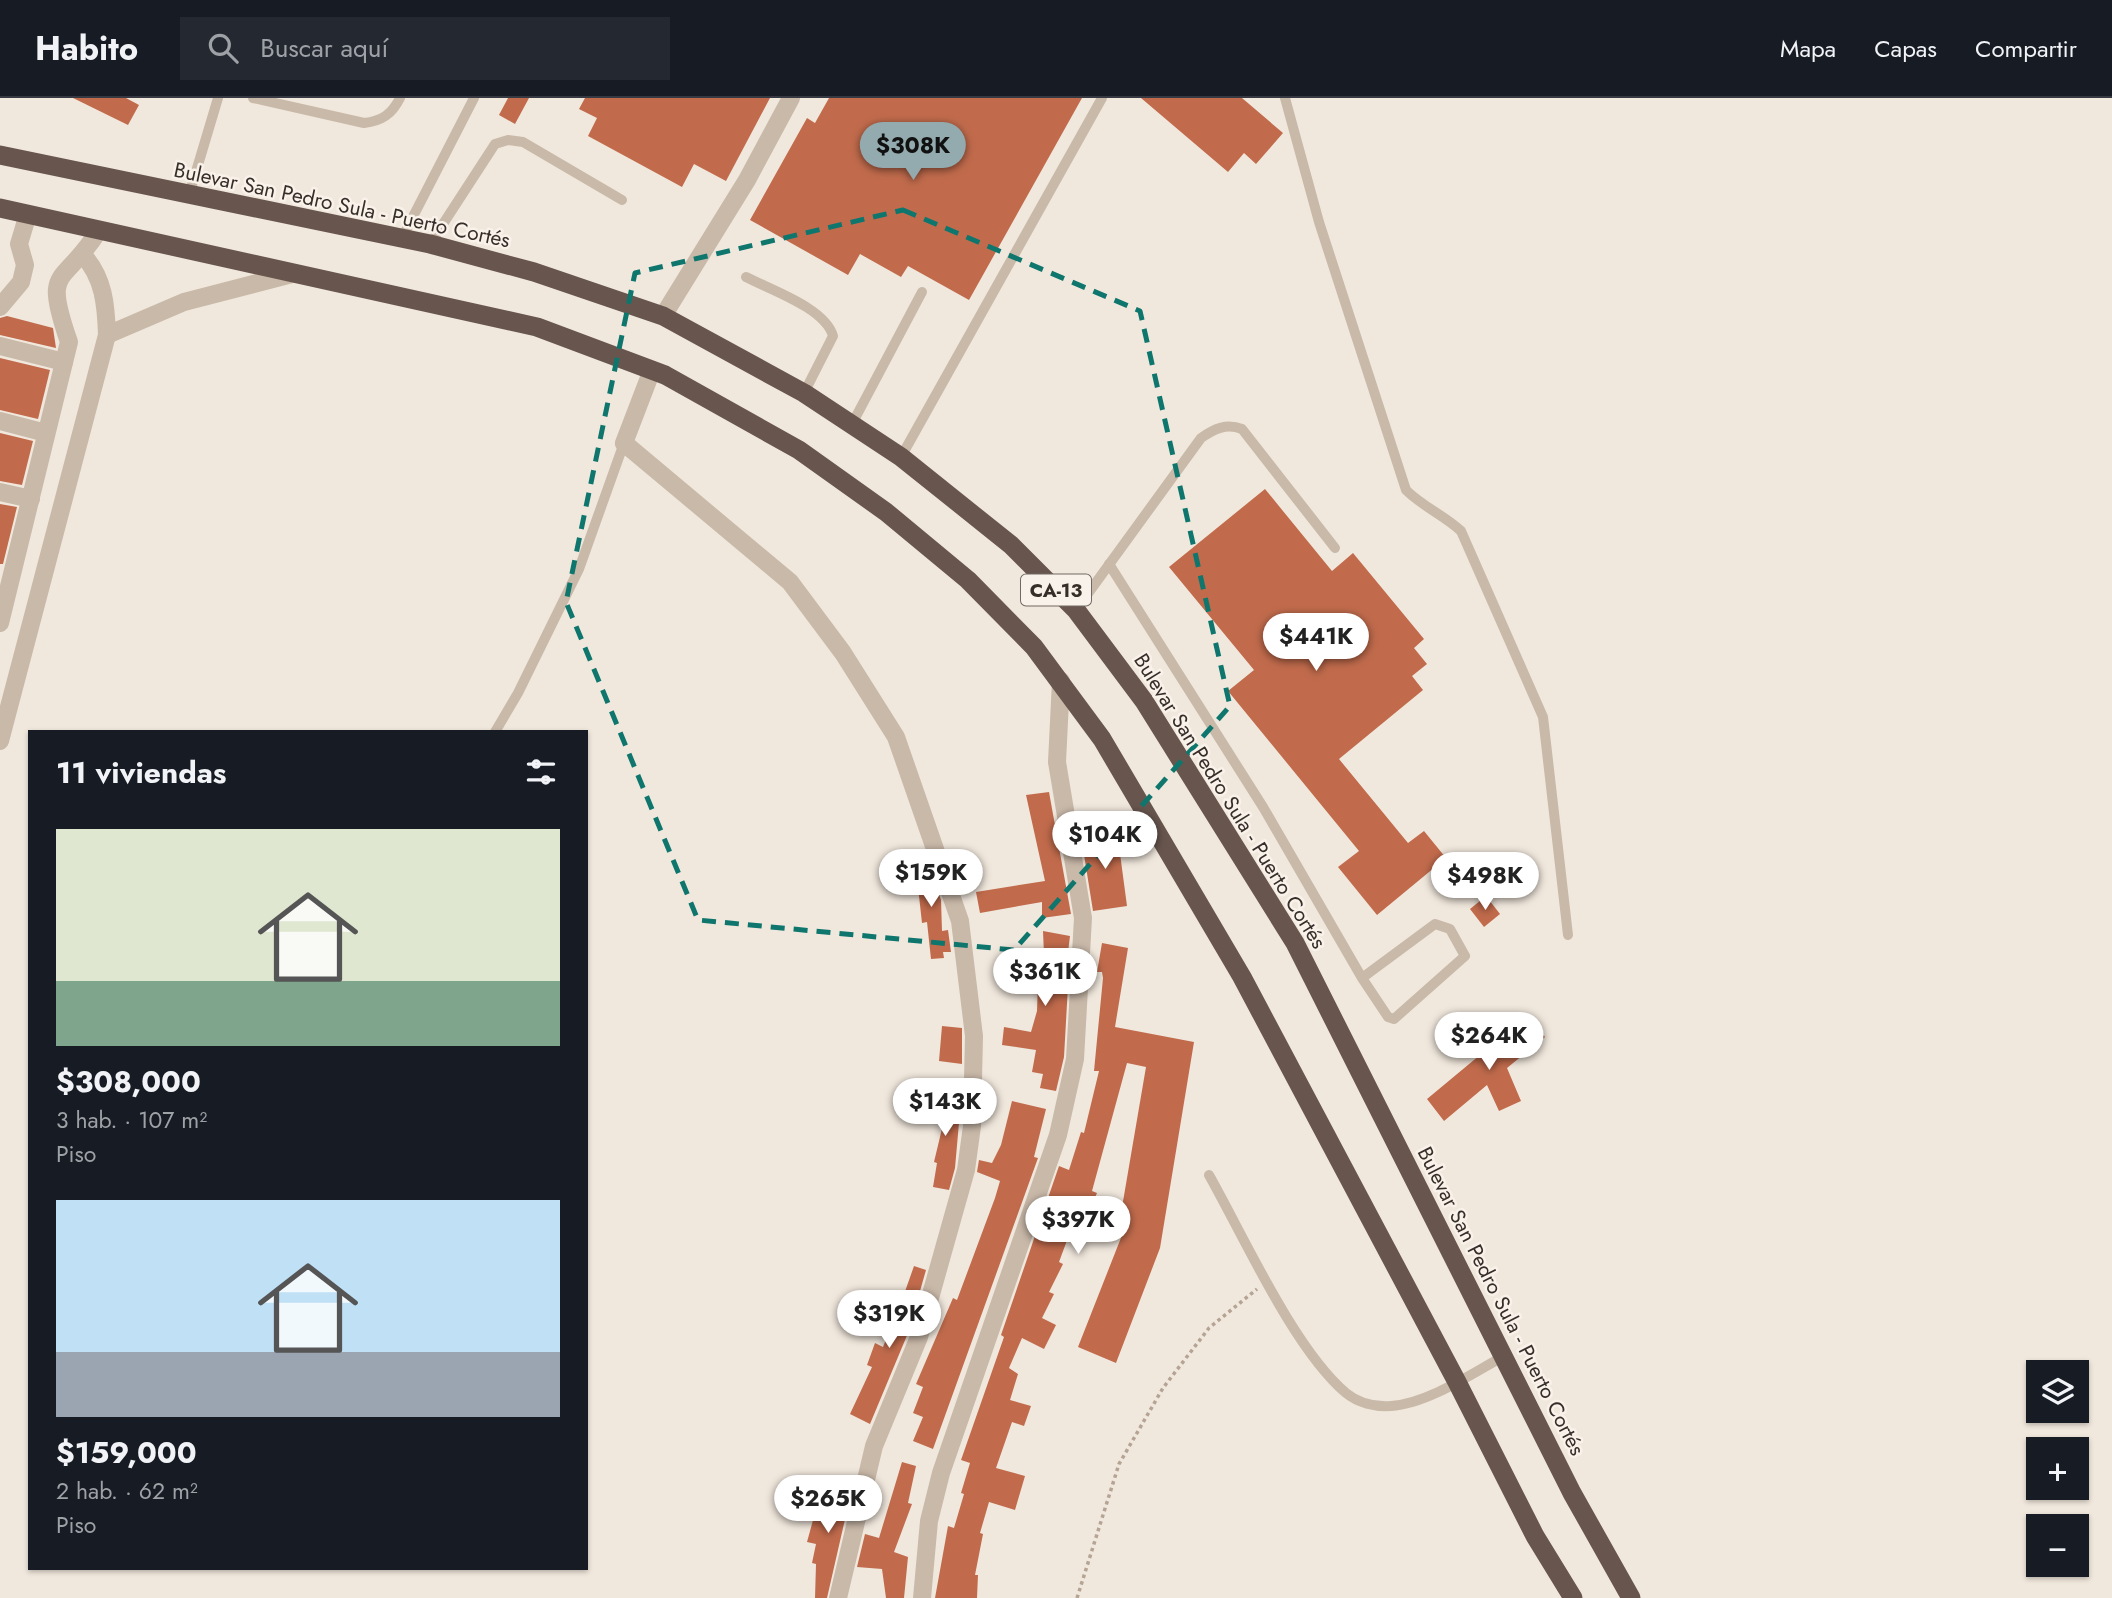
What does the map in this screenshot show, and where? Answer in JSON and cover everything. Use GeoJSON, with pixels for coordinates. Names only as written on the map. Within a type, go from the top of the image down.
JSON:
{"type":"FeatureCollection","features":[{"type":"Feature","properties":{"kind":"highway","name":"Bulevar San Pedro Sula - Puerto Cortés"},"geometry":{"type":"LineString","coordinates":[[0,155],[430,244],[534,272],[663,316],[804,393],[901,457],[1011,545],[1076,610],[1144,701],[1295,943],[1572,1493],[1631,1598]]}},
{"type":"Feature","properties":{"kind":"highway","name":"CA-13"},"geometry":{"type":"LineString","coordinates":[[0,208],[537,327],[652,370],[799,450],[886,512],[968,580],[1034,647],[1102,739],[1242,977],[1457,1382],[1535,1536],[1573,1598]]}},
{"type":"Feature","properties":{"kind":"street"},"geometry":{"type":"LineString","coordinates":[[663,316],[747,180],[791,98]]}},
{"type":"Feature","properties":{"kind":"street"},"geometry":{"type":"LineString","coordinates":[[0,307],[21,282],[25,265],[19,244],[27,214]]}},
{"type":"Feature","properties":{"kind":"street"},"geometry":{"type":"LineString","coordinates":[[0,623],[7,563],[30,499],[69,342],[57,309],[55,290],[60,275],[83,255],[99,230]]}},
{"type":"Feature","properties":{"kind":"street"},"geometry":{"type":"LineString","coordinates":[[0,741],[107,335],[102,288],[94,268],[83,255]]}},
{"type":"Feature","properties":{"kind":"street"},"geometry":{"type":"LineString","coordinates":[[107,335],[184,302],[292,274]]}},
{"type":"Feature","properties":{"kind":"street"},"geometry":{"type":"LineString","coordinates":[[0,346],[64,362]]}},
{"type":"Feature","properties":{"kind":"street"},"geometry":{"type":"LineString","coordinates":[[652,370],[624,443],[790,582],[843,653],[895,737],[960,921],[974,1036],[972,1126],[966,1170],[919,1338],[874,1446],[838,1598]]}},
{"type":"Feature","properties":{"kind":"street"},"geometry":{"type":"LineString","coordinates":[[0,421],[47,433]]}},
{"type":"Feature","properties":{"kind":"street"},"geometry":{"type":"LineString","coordinates":[[0,492],[30,499]]}},
{"type":"Feature","properties":{"kind":"street"},"geometry":{"type":"LineString","coordinates":[[922,1598],[929,1521],[941,1473],[1058,1135],[1075,1059],[1083,918],[1057,762],[1061,681]]}},
{"type":"Feature","properties":{"kind":"lane"},"geometry":{"type":"LineString","coordinates":[[189,195],[218,98]]}},
{"type":"Feature","properties":{"kind":"lane"},"geometry":{"type":"LineString","coordinates":[[253,98],[364,123],[379,121],[395,110],[400,98]]}},
{"type":"Feature","properties":{"kind":"lane"},"geometry":{"type":"LineString","coordinates":[[401,239],[474,98]]}},
{"type":"Feature","properties":{"kind":"lane"},"geometry":{"type":"LineString","coordinates":[[901,457],[1102,98]]}},
{"type":"Feature","properties":{"kind":"lane"},"geometry":{"type":"LineString","coordinates":[[1285,98],[1319,222],[1406,490],[1425,509],[1447,518],[1461,531],[1544,717],[1567,935]]}},
{"type":"Feature","properties":{"kind":"lane"},"geometry":{"type":"LineString","coordinates":[[430,244],[495,144],[508,141],[523,142],[622,200]]}},
{"type":"Feature","properties":{"kind":"lane"},"geometry":{"type":"LineString","coordinates":[[746,277],[821,315],[830,326],[833,336],[804,393]]}},
{"type":"Feature","properties":{"kind":"lane"},"geometry":{"type":"LineString","coordinates":[[852,425],[922,292]]}},
{"type":"Feature","properties":{"kind":"lane"},"geometry":{"type":"LineString","coordinates":[[1076,610],[1201,438],[1214,429],[1232,425],[1242,429],[1335,548]]}},
{"type":"Feature","properties":{"kind":"lane"},"geometry":{"type":"LineString","coordinates":[[496,730],[518,693],[579,569],[624,443]]}},
{"type":"Feature","properties":{"kind":"lane"},"geometry":{"type":"LineString","coordinates":[[1109,564],[1264,807],[1362,978],[1388,1017],[1394,1019],[1465,956],[1450,929],[1435,924],[1362,978]]}},
{"type":"Feature","properties":{"kind":"lane"},"geometry":{"type":"LineString","coordinates":[[1209,1175],[1290,1321],[1327,1374],[1348,1394],[1365,1403],[1394,1406],[1457,1382],[1504,1356]]}},
{"type":"Feature","properties":{"kind":"path"},"geometry":{"type":"LineString","coordinates":[[1077,1598],[1119,1464],[1163,1388],[1209,1328],[1268,1280]]}},
{"type":"Feature","properties":{"kind":"highlighted area"},"geometry":{"type":"Polygon","coordinates":[[[903,210],[1140,311],[1230,706],[1014,950],[698,920],[566,602],[635,273],[903,210]]]}},
{"type":"Feature","properties":{"kind":"building"},"geometry":{"type":"Polygon","coordinates":[[[73,98],[126,98],[139,105],[128,125],[73,98]]]}},
{"type":"Feature","properties":{"kind":"building"},"geometry":{"type":"Polygon","coordinates":[[[508,98],[529,98],[515,124],[499,115],[508,98]]]}},
{"type":"Feature","properties":{"kind":"building"},"geometry":{"type":"Polygon","coordinates":[[[585,98],[770,98],[726,181],[694,164],[682,187],[588,136],[597,118],[579,109],[585,98]]]}},
{"type":"Feature","properties":{"kind":"building"},"geometry":{"type":"Polygon","coordinates":[[[829,98],[1082,98],[969,300],[908,266],[901,277],[860,254],[848,275],[750,220],[807,118],[815,123],[829,98]]]}},
{"type":"Feature","properties":{"kind":"building"},"geometry":{"type":"Polygon","coordinates":[[[1141,98],[1242,98],[1283,133],[1256,164],[1244,153],[1228,172],[1141,98]]]}},
{"type":"Feature","properties":{"kind":"building"},"geometry":{"type":"Polygon","coordinates":[[[7,316],[53,328],[56,348],[0,335],[0,318],[7,316]]]}},
{"type":"Feature","properties":{"kind":"building"},"geometry":{"type":"Polygon","coordinates":[[[0,358],[50,370],[38,419],[0,410],[0,358]]]}},
{"type":"Feature","properties":{"kind":"building"},"geometry":{"type":"Polygon","coordinates":[[[0,433],[33,441],[22,485],[0,481],[0,433]]]}},
{"type":"Feature","properties":{"kind":"building"},"geometry":{"type":"Polygon","coordinates":[[[1265,489],[1332,571],[1353,553],[1424,639],[1414,648],[1427,664],[1412,676],[1423,690],[1339,759],[1408,843],[1424,831],[1446,858],[1377,915],[1338,867],[1359,851],[1228,691],[1254,670],[1169,567],[1265,489]]]}},
{"type":"Feature","properties":{"kind":"building"},"geometry":{"type":"Polygon","coordinates":[[[0,504],[17,507],[3,564],[0,564],[0,504]]]}},
{"type":"Feature","properties":{"kind":"building"},"geometry":{"type":"Polygon","coordinates":[[[1049,792],[1071,914],[1042,918],[1042,902],[980,913],[976,892],[1045,881],[1026,795],[1049,792]]]}},
{"type":"Feature","properties":{"kind":"building"},"geometry":{"type":"Polygon","coordinates":[[[1117,831],[1127,906],[1093,911],[1082,842],[1088,841],[1087,835],[1117,831]]]}},
{"type":"Feature","properties":{"kind":"building"},"geometry":{"type":"Polygon","coordinates":[[[924,852],[941,900],[942,931],[948,930],[951,952],[943,952],[944,958],[931,959],[927,922],[922,923],[915,860],[919,859],[918,853],[924,852]]]}},
{"type":"Feature","properties":{"kind":"building"},"geometry":{"type":"Polygon","coordinates":[[[1486,896],[1500,914],[1484,927],[1470,909],[1486,896]]]}},
{"type":"Feature","properties":{"kind":"building"},"geometry":{"type":"Polygon","coordinates":[[[1043,931],[1070,936],[1064,985],[1068,986],[1064,1057],[1056,1091],[1040,1088],[1043,1074],[1032,1072],[1036,1050],[1002,1045],[1004,1027],[1031,1032],[1037,1011],[1038,981],[1013,976],[1017,950],[1044,955],[1043,931]]]}},
{"type":"Feature","properties":{"kind":"building"},"geometry":{"type":"Polygon","coordinates":[[[1102,943],[1128,948],[1115,1027],[1194,1042],[1160,1248],[1116,1363],[1078,1347],[1128,1220],[1120,1219],[1146,1067],[1127,1063],[1092,1191],[1097,1193],[1078,1238],[1069,1235],[1059,1262],[1063,1264],[1049,1292],[1054,1294],[1042,1318],[1056,1325],[1044,1349],[1022,1338],[1009,1368],[1018,1374],[1010,1400],[1031,1406],[1024,1426],[1012,1422],[996,1468],[1025,1476],[1015,1510],[989,1502],[980,1533],[983,1534],[975,1575],[978,1575],[977,1598],[935,1598],[948,1526],[954,1528],[970,1463],[961,1460],[1004,1337],[1001,1335],[1059,1166],[1069,1170],[1081,1132],[1084,1133],[1099,1071],[1094,1071],[1103,978],[1102,972],[1097,972],[1102,943]]]}},
{"type":"Feature","properties":{"kind":"building"},"geometry":{"type":"Polygon","coordinates":[[[1527,1016],[1545,1037],[1507,1068],[1521,1101],[1499,1111],[1487,1085],[1444,1121],[1427,1099],[1527,1016]]]}},
{"type":"Feature","properties":{"kind":"building"},"geometry":{"type":"Polygon","coordinates":[[[942,1026],[962,1028],[962,1064],[939,1061],[942,1026]]]}},
{"type":"Feature","properties":{"kind":"building"},"geometry":{"type":"Polygon","coordinates":[[[925,1097],[961,1100],[955,1168],[949,1190],[933,1187],[937,1163],[934,1162],[945,1116],[924,1114],[925,1097]]]}},
{"type":"Feature","properties":{"kind":"building"},"geometry":{"type":"Polygon","coordinates":[[[1012,1101],[1046,1109],[1034,1157],[1038,1158],[933,1449],[913,1441],[923,1417],[913,1413],[923,1387],[916,1384],[953,1298],[957,1300],[995,1198],[1000,1181],[977,1172],[979,1160],[992,1163],[1001,1145],[1012,1101]]]}},
{"type":"Feature","properties":{"kind":"building"},"geometry":{"type":"Polygon","coordinates":[[[914,1266],[926,1270],[908,1333],[870,1424],[850,1414],[872,1367],[867,1365],[875,1343],[883,1347],[895,1317],[890,1315],[897,1298],[902,1300],[914,1266]]]}},
{"type":"Feature","properties":{"kind":"building"},"geometry":{"type":"Polygon","coordinates":[[[902,1462],[916,1466],[908,1503],[912,1504],[894,1552],[908,1557],[904,1598],[886,1598],[882,1569],[857,1567],[865,1534],[879,1538],[902,1462]]]}},
{"type":"Feature","properties":{"kind":"building"},"geometry":{"type":"Polygon","coordinates":[[[823,1484],[851,1493],[827,1598],[815,1598],[816,1564],[812,1563],[816,1544],[807,1542],[823,1484]]]}}]}
